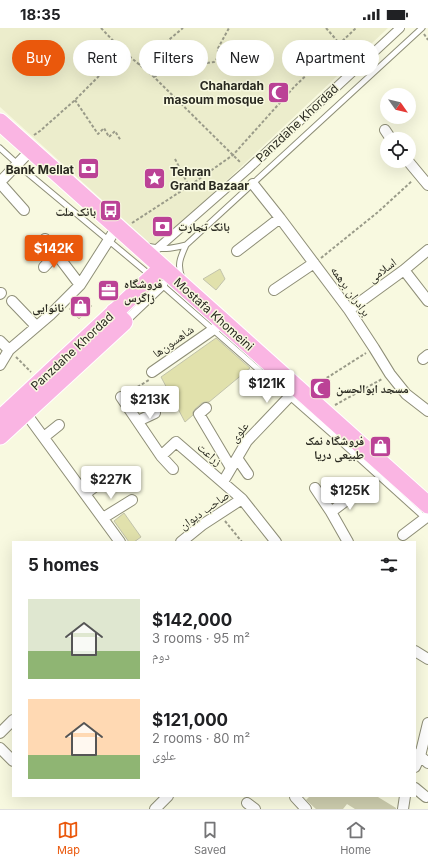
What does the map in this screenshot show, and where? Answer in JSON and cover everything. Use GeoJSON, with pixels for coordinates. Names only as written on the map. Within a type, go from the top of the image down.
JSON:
{"type":"FeatureCollection","features":[{"type":"Feature","properties":{"kind":"main road","name":"Mostafa Khomeini"},"geometry":{"type":"LineString","coordinates":[[0,122],[120,235],[159,277],[188,290],[218,326],[296,395],[324,412],[427,515]]}},
{"type":"Feature","properties":{"kind":"main road","name":"Panzdahe Khordad"},"geometry":{"type":"LineString","coordinates":[[0,436],[159,277]]}},
{"type":"Feature","properties":{"kind":"main road","name":"Panzdahe Khordad"},"geometry":{"type":"LineString","coordinates":[[0,419],[40,381],[119,317]]}},
{"type":"Feature","properties":{"kind":"street","name":"Panzdahe Khordad"},"geometry":{"type":"LineString","coordinates":[[158,248],[247,170],[400,28]]}},
{"type":"Feature","properties":{"kind":"street"},"geometry":{"type":"LineString","coordinates":[[24,210],[0,182],[17,164],[26,146]]}},
{"type":"Feature","properties":{"kind":"street"},"geometry":{"type":"LineString","coordinates":[[414,168],[428,185]]}},
{"type":"Feature","properties":{"kind":"street","name":"برادران برهمه"},"geometry":{"type":"LineString","coordinates":[[253,184],[350,310],[390,374],[406,394],[428,411]]}},
{"type":"Feature","properties":{"kind":"street"},"geometry":{"type":"LineString","coordinates":[[237,251],[280,218]]}},
{"type":"Feature","properties":{"kind":"street"},"geometry":{"type":"LineString","coordinates":[[0,365],[9,350],[50,315],[80,285],[120,235]]}},
{"type":"Feature","properties":{"kind":"street"},"geometry":{"type":"LineString","coordinates":[[45,239],[80,285]]}},
{"type":"Feature","properties":{"kind":"street","name":"اسلامی"},"geometry":{"type":"LineString","coordinates":[[350,310],[404,270],[428,250]]}},
{"type":"Feature","properties":{"kind":"street"},"geometry":{"type":"LineString","coordinates":[[44,267],[56,254]]}},
{"type":"Feature","properties":{"kind":"street"},"geometry":{"type":"LineString","coordinates":[[274,290],[314,263]]}},
{"type":"Feature","properties":{"kind":"street"},"geometry":{"type":"LineString","coordinates":[[404,270],[428,301]]}},
{"type":"Feature","properties":{"kind":"street"},"geometry":{"type":"LineString","coordinates":[[12,301],[36,326]]}},
{"type":"Feature","properties":{"kind":"street","name":"شاهسون‌ها"},"geometry":{"type":"LineString","coordinates":[[152,372],[218,326]]}},
{"type":"Feature","properties":{"kind":"street"},"geometry":{"type":"LineString","coordinates":[[0,342],[9,350]]}},
{"type":"Feature","properties":{"kind":"street","name":"علوی"},"geometry":{"type":"LineString","coordinates":[[223,482],[247,441],[296,395]]}},
{"type":"Feature","properties":{"kind":"street"},"geometry":{"type":"LineString","coordinates":[[121,397],[161,456],[173,469]]}},
{"type":"Feature","properties":{"kind":"street"},"geometry":{"type":"LineString","coordinates":[[206,408],[199,414],[231,468]]}},
{"type":"Feature","properties":{"kind":"street"},"geometry":{"type":"LineString","coordinates":[[25,412],[119,541]]}},
{"type":"Feature","properties":{"kind":"street"},"geometry":{"type":"LineString","coordinates":[[138,421],[155,413]]}},
{"type":"Feature","properties":{"kind":"street"},"geometry":{"type":"LineString","coordinates":[[44,437],[59,425]]}},
{"type":"Feature","properties":{"kind":"street","name":"زراعت"},"geometry":{"type":"LineString","coordinates":[[161,456],[176,442],[242,499],[275,541]]}},
{"type":"Feature","properties":{"kind":"street"},"geometry":{"type":"LineString","coordinates":[[236,458],[248,474]]}},
{"type":"Feature","properties":{"kind":"street"},"geometry":{"type":"LineString","coordinates":[[85,494],[101,482]]}},
{"type":"Feature","properties":{"kind":"street"},"geometry":{"type":"LineString","coordinates":[[315,488],[347,541]]}},
{"type":"Feature","properties":{"kind":"street"},"geometry":{"type":"LineString","coordinates":[[331,512],[356,493]]}},
{"type":"Feature","properties":{"kind":"street","name":"صاحب دیوان"},"geometry":{"type":"LineString","coordinates":[[182,541],[202,525],[242,499]]}},
{"type":"Feature","properties":{"kind":"street"},"geometry":{"type":"LineString","coordinates":[[102,518],[132,500]]}},
{"type":"Feature","properties":{"kind":"street"},"geometry":{"type":"LineString","coordinates":[[403,535],[427,515]]}},
{"type":"Feature","properties":{"kind":"street"},"geometry":{"type":"LineString","coordinates":[[416,652],[428,659]]}},
{"type":"Feature","properties":{"kind":"street"},"geometry":{"type":"LineString","coordinates":[[0,733],[12,721]]}},
{"type":"Feature","properties":{"kind":"street"},"geometry":{"type":"LineString","coordinates":[[421,758],[428,723]]}},
{"type":"Feature","properties":{"kind":"street"},"geometry":{"type":"LineString","coordinates":[[0,748],[12,759]]}},
{"type":"Feature","properties":{"kind":"street"},"geometry":{"type":"LineString","coordinates":[[416,789],[426,797]]}},
{"type":"Feature","properties":{"kind":"street"},"geometry":{"type":"LineString","coordinates":[[155,809],[167,797]]}},
{"type":"Feature","properties":{"kind":"street"},"geometry":{"type":"LineString","coordinates":[[295,797],[306,809]]}},
{"type":"Feature","properties":{"kind":"street"},"geometry":{"type":"LineString","coordinates":[[403,809],[405,797]]}},
{"type":"Feature","properties":{"kind":"lane"},"geometry":{"type":"LineString","coordinates":[[188,290],[179,268],[180,259],[186,245],[422,28]]}},
{"type":"Feature","properties":{"kind":"lane"},"geometry":{"type":"LineString","coordinates":[[0,148],[17,164],[120,235],[159,277],[218,326]]}},
{"type":"Feature","properties":{"kind":"lane"},"geometry":{"type":"LineString","coordinates":[[120,235],[163,249],[186,245]]}},
{"type":"Feature","properties":{"kind":"lane"},"geometry":{"type":"LineString","coordinates":[[296,395],[427,515]]}},
{"type":"Feature","properties":{"kind":"path"},"geometry":{"type":"LineString","coordinates":[[101,28],[112,40]]}},
{"type":"Feature","properties":{"kind":"path"},"geometry":{"type":"LineString","coordinates":[[168,40],[183,28]]}},
{"type":"Feature","properties":{"kind":"path"},"geometry":{"type":"LineString","coordinates":[[229,28],[217,50],[221,54],[214,62],[207,63],[198,52],[154,77],[233,155]]}},
{"type":"Feature","properties":{"kind":"path"},"geometry":{"type":"LineString","coordinates":[[326,28],[336,40]]}},
{"type":"Feature","properties":{"kind":"path"},"geometry":{"type":"LineString","coordinates":[[344,40],[356,28]]}},
{"type":"Feature","properties":{"kind":"path"},"geometry":{"type":"LineString","coordinates":[[131,57],[139,64]]}},
{"type":"Feature","properties":{"kind":"path"},"geometry":{"type":"LineString","coordinates":[[26,146],[99,76]]}},
{"type":"Feature","properties":{"kind":"path"},"geometry":{"type":"LineString","coordinates":[[120,235],[233,155],[306,76]]}},
{"type":"Feature","properties":{"kind":"path"},"geometry":{"type":"LineString","coordinates":[[75,100],[98,134],[104,128],[109,137],[115,132],[121,141]]}},
{"type":"Feature","properties":{"kind":"path"},"geometry":{"type":"LineString","coordinates":[[175,159],[189,186]]}},
{"type":"Feature","properties":{"kind":"path"},"geometry":{"type":"LineString","coordinates":[[314,263],[378,212],[419,175]]}},
{"type":"Feature","properties":{"kind":"path"},"geometry":{"type":"LineString","coordinates":[[296,395],[374,348]]}},
{"type":"Feature","properties":{"kind":"path"},"geometry":{"type":"LineString","coordinates":[[9,350],[40,381]]}},
{"type":"Feature","properties":{"kind":"path","name":"شاهسون‌ها"},"geometry":{"type":"LineString","coordinates":[[121,397],[152,379],[152,372]]}},
{"type":"Feature","properties":{"kind":"path"},"geometry":{"type":"LineString","coordinates":[[324,412],[390,374]]}},
{"type":"Feature","properties":{"kind":"path"},"geometry":{"type":"LineString","coordinates":[[218,514],[241,541]]}},
{"type":"Feature","properties":{"kind":"shaded area","name":"Tehran Grand Bazaar"},"geometry":{"type":"Polygon","coordinates":[[[0,28],[388,28],[375,40],[282,40],[282,76],[337,76],[155,248],[0,107],[0,28]]]}},
{"type":"Feature","properties":{"kind":"shaded area"},"geometry":{"type":"Polygon","coordinates":[[[309,797],[378,797],[396,809],[355,809],[347,804],[343,809],[316,809],[306,800],[309,797]]]}},
{"type":"Feature","properties":{"kind":"building"},"geometry":{"type":"Polygon","coordinates":[[[220,269],[225,279],[216,290],[203,279],[220,269]]]}},
{"type":"Feature","properties":{"kind":"building","name":"نانوایی"},"geometry":{"type":"Polygon","coordinates":[[[81,296],[92,306],[79,319],[69,309],[81,296]]]}},
{"type":"Feature","properties":{"kind":"building"},"geometry":{"type":"Polygon","coordinates":[[[216,338],[250,368],[209,402],[202,403],[195,409],[193,415],[185,422],[161,377],[216,338]]]}},
{"type":"Feature","properties":{"kind":"building"},"geometry":{"type":"Polygon","coordinates":[[[124,513],[141,537],[135,541],[128,541],[114,521],[124,513]]]}},
{"type":"Feature","properties":{"kind":"place","name":"Chahardah masoum mosque"},"geometry":{"type":"Point","coordinates":[279,92]}},
{"type":"Feature","properties":{"kind":"place","name":"Bank Mellat"},"geometry":{"type":"Point","coordinates":[89,169]}},
{"type":"Feature","properties":{"kind":"place","name":"Tehran Grand Bazaar"},"geometry":{"type":"Point","coordinates":[154,178]}},
{"type":"Feature","properties":{"kind":"place","name":"بانک ملت"},"geometry":{"type":"Point","coordinates":[111,211]}},
{"type":"Feature","properties":{"kind":"place","name":"بانک تجارت"},"geometry":{"type":"Point","coordinates":[163,226]}},
{"type":"Feature","properties":{"kind":"place","name":"فروشگاه زاگرس"},"geometry":{"type":"Point","coordinates":[108,290]}},
{"type":"Feature","properties":{"kind":"place","name":"نانوایی"},"geometry":{"type":"Point","coordinates":[80,307]}},
{"type":"Feature","properties":{"kind":"place","name":"مسجد ابوالحسن"},"geometry":{"type":"Point","coordinates":[321,388]}},
{"type":"Feature","properties":{"kind":"place","name":"فروشگاه نمک طبیعی دریا"},"geometry":{"type":"Point","coordinates":[380,447]}}]}
